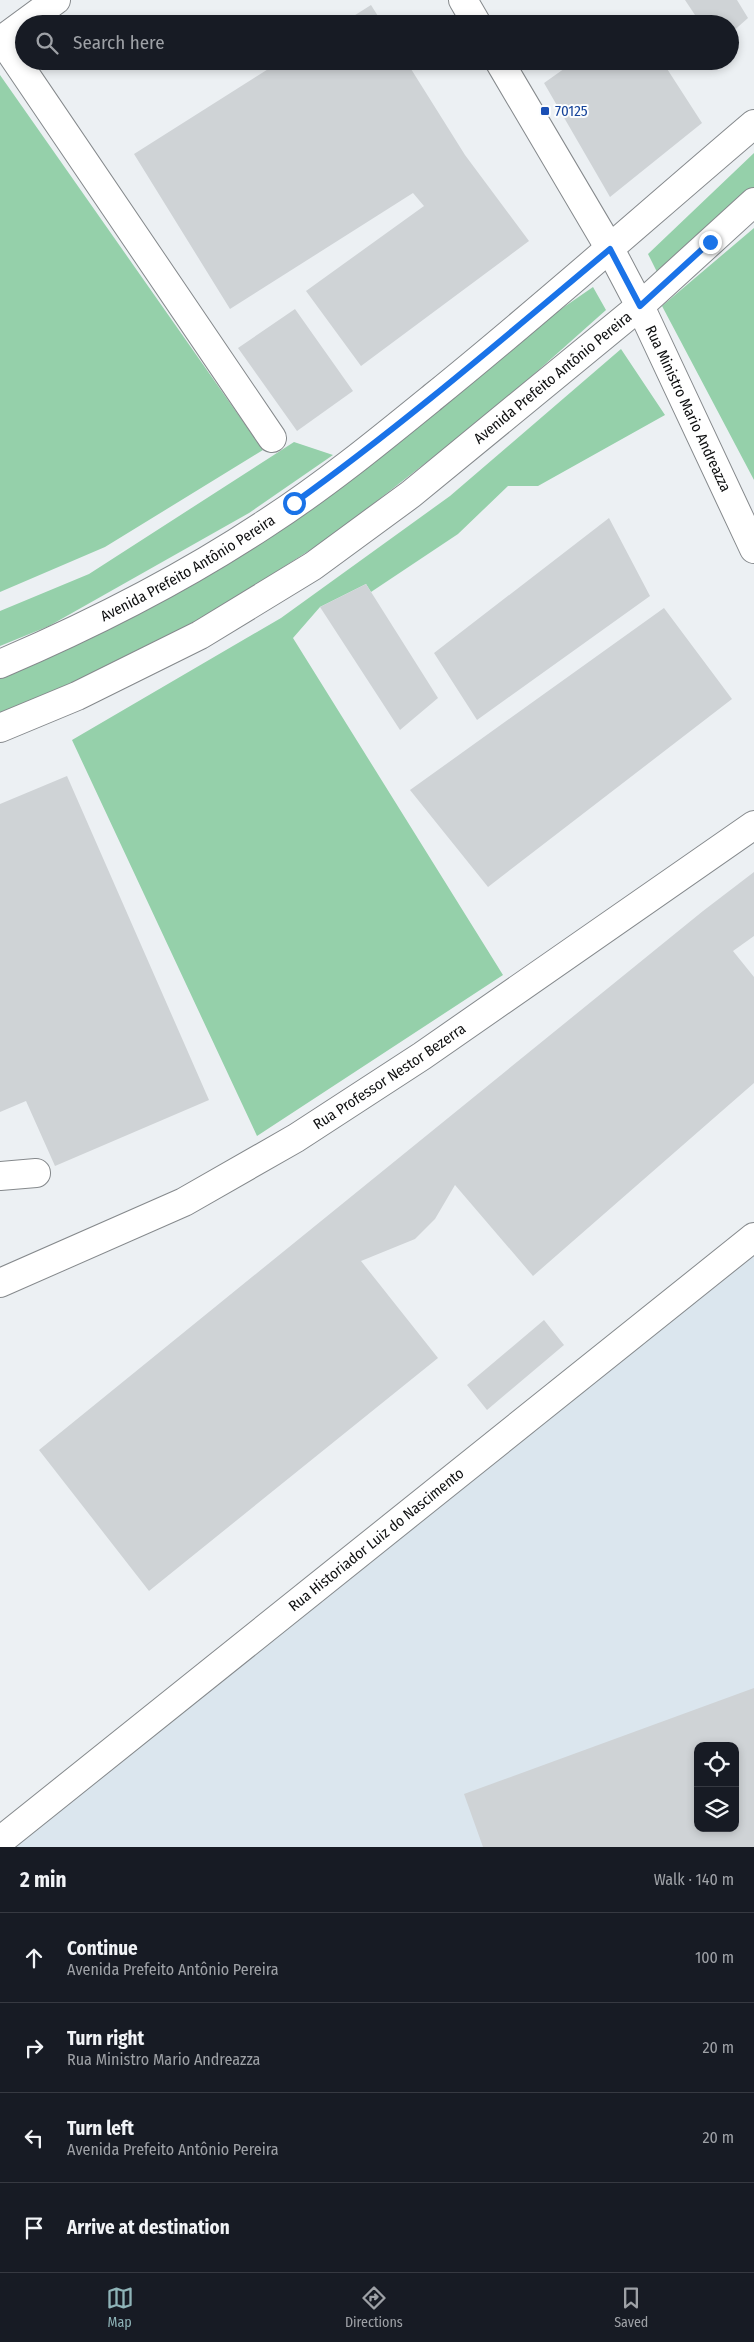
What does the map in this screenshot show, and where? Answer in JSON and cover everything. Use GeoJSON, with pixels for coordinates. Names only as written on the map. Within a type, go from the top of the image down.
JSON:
{"type":"FeatureCollection","features":[{"type":"Feature","properties":{"kind":"street"},"geometry":{"type":"LineString","coordinates":[[35,15],[56,0]]}},
{"type":"Feature","properties":{"kind":"street"},"geometry":{"type":"LineString","coordinates":[[463,0],[472,15]]}},
{"type":"Feature","properties":{"kind":"street"},"geometry":{"type":"LineString","coordinates":[[15,30],[1,40],[15,61]]}},
{"type":"Feature","properties":{"kind":"street"},"geometry":{"type":"LineString","coordinates":[[21,70],[272,438]]}},
{"type":"Feature","properties":{"kind":"street","name":"Rua Ministro Mario Andreazza"},"geometry":{"type":"LineString","coordinates":[[504,70],[610,249],[640,306],[754,549]]}},
{"type":"Feature","properties":{"kind":"street","name":"Avenida Prefeito Antônio Pereira"},"geometry":{"type":"LineString","coordinates":[[0,664],[46,644],[161,586],[265,524],[366,451],[486,354],[754,124]]}},
{"type":"Feature","properties":{"kind":"street","name":"Avenida Prefeito Antônio Pereira"},"geometry":{"type":"LineString","coordinates":[[0,728],[78,696],[200,635],[313,566],[411,494],[640,306],[754,202]]}},
{"type":"Feature","properties":{"kind":"street","name":"Rua Professor Nestor Bezerra"},"geometry":{"type":"LineString","coordinates":[[0,1283],[184,1202],[296,1138],[422,1056],[754,825]]}},
{"type":"Feature","properties":{"kind":"street"},"geometry":{"type":"LineString","coordinates":[[0,1176],[36,1173]]}},
{"type":"Feature","properties":{"kind":"street","name":"Rua Historiador Luiz do Nascimento"},"geometry":{"type":"LineString","coordinates":[[0,1841],[754,1237]]}},
{"type":"Feature","properties":{"kind":"shaded area"},"geometry":{"type":"Polygon","coordinates":[[[754,1239],[754,1847],[11,1847],[754,1239]]]}},
{"type":"Feature","properties":{"kind":"green space"},"geometry":{"type":"Polygon","coordinates":[[[0,75],[263,450],[105,547],[0,592],[0,75]]]}},
{"type":"Feature","properties":{"kind":"green space"},"geometry":{"type":"Polygon","coordinates":[[[754,153],[754,194],[659,276],[648,254],[754,153]]]}},
{"type":"Feature","properties":{"kind":"green space"},"geometry":{"type":"Polygon","coordinates":[[[754,228],[754,480],[662,306],[754,228]]]}},
{"type":"Feature","properties":{"kind":"green space"},"geometry":{"type":"Polygon","coordinates":[[[593,287],[606,310],[496,408],[332,536],[194,624],[62,691],[0,716],[0,669],[117,616],[593,287]]]}},
{"type":"Feature","properties":{"kind":"green space"},"geometry":{"type":"Polygon","coordinates":[[[621,349],[665,415],[538,486],[508,486],[458,534],[371,592],[366,584],[320,607],[293,638],[503,975],[257,1136],[72,740],[281,618],[450,496],[621,349]]]}},
{"type":"Feature","properties":{"kind":"green space"},"geometry":{"type":"Polygon","coordinates":[[[294,442],[333,455],[249,513],[49,626],[0,646],[0,611],[89,574],[294,442]]]}},
{"type":"Feature","properties":{"kind":"building"},"geometry":{"type":"Polygon","coordinates":[[[685,0],[737,0],[748,18],[739,26],[739,15],[695,15],[685,0]]]}},
{"type":"Feature","properties":{"kind":"building"},"geometry":{"type":"Polygon","coordinates":[[[371,5],[377,15],[355,15],[371,5]]]}},
{"type":"Feature","properties":{"kind":"building"},"geometry":{"type":"Polygon","coordinates":[[[267,70],[412,70],[465,155],[529,241],[361,366],[306,291],[424,206],[413,193],[230,309],[134,154],[267,70]]]}},
{"type":"Feature","properties":{"kind":"building"},"geometry":{"type":"Polygon","coordinates":[[[562,70],[668,70],[702,123],[610,197],[544,83],[562,70]]]}},
{"type":"Feature","properties":{"kind":"building"},"geometry":{"type":"Polygon","coordinates":[[[295,309],[353,391],[297,431],[238,348],[295,309]]]}},
{"type":"Feature","properties":{"kind":"building"},"geometry":{"type":"Polygon","coordinates":[[[609,518],[650,596],[477,720],[434,653],[609,518]]]}},
{"type":"Feature","properties":{"kind":"building"},"geometry":{"type":"Polygon","coordinates":[[[366,584],[438,698],[400,730],[320,607],[366,584]]]}},
{"type":"Feature","properties":{"kind":"building"},"geometry":{"type":"Polygon","coordinates":[[[664,608],[732,699],[488,887],[410,790],[664,608]]]}},
{"type":"Feature","properties":{"kind":"building"},"geometry":{"type":"Polygon","coordinates":[[[67,776],[209,1100],[55,1166],[26,1101],[0,1112],[0,804],[67,776]]]}},
{"type":"Feature","properties":{"kind":"building"},"geometry":{"type":"Polygon","coordinates":[[[754,872],[754,936],[733,951],[754,977],[754,1083],[533,1276],[455,1185],[435,1219],[415,1239],[361,1261],[438,1358],[149,1591],[39,1450],[703,911],[754,872]]]}},
{"type":"Feature","properties":{"kind":"building"},"geometry":{"type":"Polygon","coordinates":[[[544,1320],[564,1345],[487,1410],[467,1385],[544,1320]]]}},
{"type":"Feature","properties":{"kind":"building"},"geometry":{"type":"Polygon","coordinates":[[[754,1688],[754,1847],[483,1847],[464,1794],[754,1688]]]}},
{"type":"Feature","properties":{"kind":"place","name":"70125"},"geometry":{"type":"Point","coordinates":[545,111]}},
{"type":"Feature","properties":{"kind":"route"},"geometry":{"type":"LineString","coordinates":[[294,503],[366,451],[486,354],[610,249],[640,306],[710,242]]}}]}
